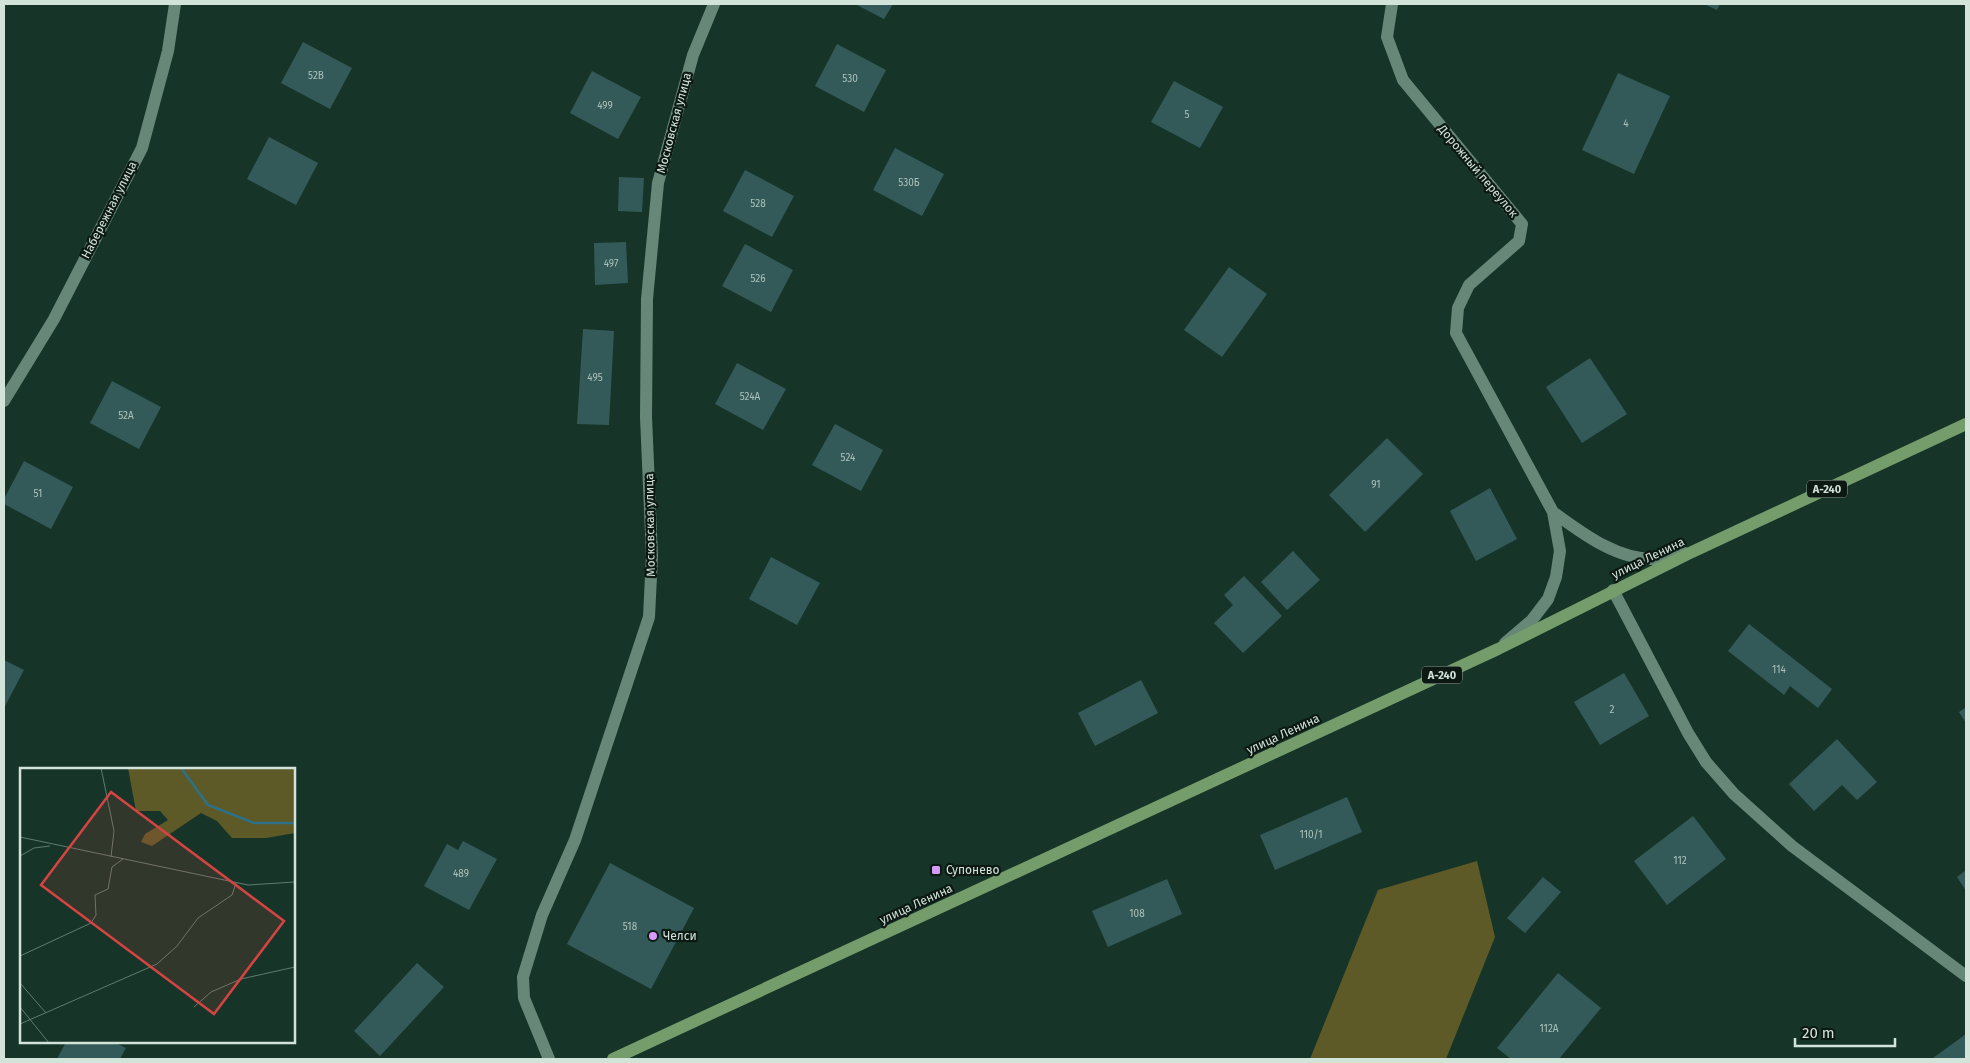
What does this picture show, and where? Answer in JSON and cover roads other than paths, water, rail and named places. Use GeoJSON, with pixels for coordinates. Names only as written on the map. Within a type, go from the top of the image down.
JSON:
{"type":"FeatureCollection","features":[{"type":"Feature","properties":{"kind":"main road","name":"улица Ленина"},"geometry":{"type":"LineString","coordinates":[[613,1059],[1498,649],[1613,590],[1965,424]]}},
{"type":"Feature","properties":{"kind":"street","name":"Набережная улица"},"geometry":{"type":"LineString","coordinates":[[4,401],[54,319],[142,148],[168,52],[176,4]]}},
{"type":"Feature","properties":{"kind":"street","name":"Московская улица"},"geometry":{"type":"LineString","coordinates":[[549,1059],[524,998],[523,977],[542,916],[575,840],[649,617],[652,556],[646,417],[647,299],[658,183],[693,55],[714,4]]}},
{"type":"Feature","properties":{"kind":"street","name":"Дорожный переулок"},"geometry":{"type":"LineString","coordinates":[[1392,4],[1387,37],[1403,80],[1522,224],[1519,241],[1468,285],[1458,308],[1456,333],[1553,512]]}},
{"type":"Feature","properties":{"kind":"street"},"geometry":{"type":"LineString","coordinates":[[1553,512],[1607,547],[1634,556],[1655,559],[1692,552]]}},
{"type":"Feature","properties":{"kind":"street"},"geometry":{"type":"LineString","coordinates":[[1498,649],[1532,620],[1548,599],[1556,577],[1560,551],[1553,512]]}},
{"type":"Feature","properties":{"kind":"street"},"geometry":{"type":"LineString","coordinates":[[1613,590],[1688,733],[1706,762],[1734,794],[1792,846],[1966,976]]}},
{"type":"Feature","properties":{"kind":"place","name":"Супонево"},"geometry":{"type":"Point","coordinates":[936,870]}},
{"type":"Feature","properties":{"kind":"place","name":"Челси"},"geometry":{"type":"Point","coordinates":[653,936]}}]}
